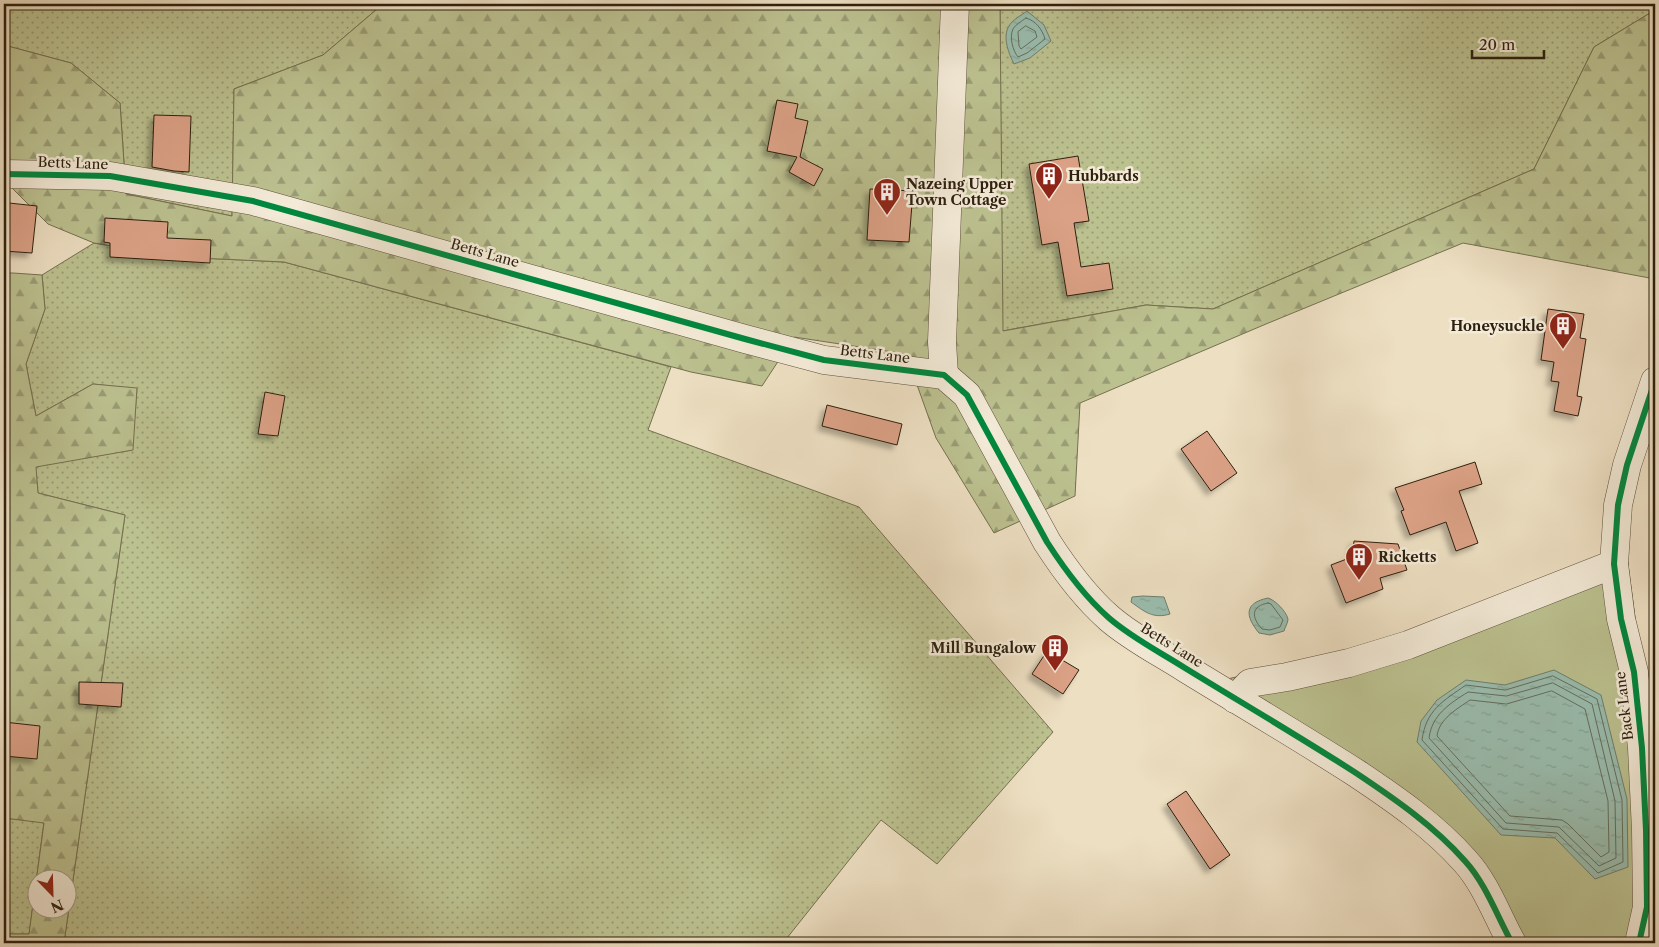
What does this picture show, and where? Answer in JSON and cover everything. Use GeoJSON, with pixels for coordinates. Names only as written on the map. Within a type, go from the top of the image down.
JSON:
{"type":"FeatureCollection","features":[{"type":"Feature","properties":{"kind":"street"},"geometry":{"type":"LineString","coordinates":[[944,375],[942,342],[955,4]]}},
{"type":"Feature","properties":{"kind":"street","name":"Betts Lane"},"geometry":{"type":"LineString","coordinates":[[4,174],[110,176],[253,200],[736,337],[824,360],[944,375],[967,394],[1047,542],[1062,565],[1090,600],[1110,619],[1135,637],[1306,741],[1421,818],[1466,862],[1477,878],[1512,943]]}},
{"type":"Feature","properties":{"kind":"street","name":"Back Lane"},"geometry":{"type":"LineString","coordinates":[[1639,943],[1647,907],[1642,748],[1634,672],[1621,619],[1614,564],[1618,505],[1627,465],[1655,381]]}},
{"type":"Feature","properties":{"kind":"street"},"geometry":{"type":"LineString","coordinates":[[1235,699],[1250,683],[1349,663],[1408,645],[1614,564]]}},
{"type":"Feature","properties":{"kind":"green space"},"geometry":{"type":"Polygon","coordinates":[[[4,4],[383,4],[323,55],[234,89],[232,216],[126,194],[120,103],[71,63],[4,45],[4,4]]]}},
{"type":"Feature","properties":{"kind":"green space"},"geometry":{"type":"Polygon","coordinates":[[[383,4],[1000,4],[1003,331],[1146,305],[1213,309],[1534,169],[1594,47],[1655,10],[1655,279],[1463,243],[1080,403],[1075,496],[994,533],[936,438],[906,354],[794,337],[762,386],[691,372],[284,262],[177,257],[94,243],[48,224],[4,180],[4,45],[71,63],[120,103],[126,194],[232,216],[234,89],[323,55],[383,4]]]}},
{"type":"Feature","properties":{"kind":"green space"},"geometry":{"type":"Polygon","coordinates":[[[1000,4],[1655,4],[1655,10],[1594,47],[1534,169],[1213,309],[1146,305],[1002,331],[1000,4]]]}},
{"type":"Feature","properties":{"kind":"green space"},"geometry":{"type":"Polygon","coordinates":[[[94,243],[177,257],[284,262],[671,367],[648,430],[859,507],[1053,732],[937,864],[881,820],[783,943],[64,943],[67,920],[78,920],[78,870],[74,870],[125,515],[38,493],[35,466],[132,450],[137,389],[93,384],[36,416],[26,364],[45,309],[42,275],[94,243]]]}},
{"type":"Feature","properties":{"kind":"green space"},"geometry":{"type":"Polygon","coordinates":[[[4,273],[42,275],[45,309],[26,364],[36,416],[93,384],[137,388],[133,450],[36,467],[38,493],[125,515],[74,870],[38,870],[44,823],[4,818],[4,273]]]}},
{"type":"Feature","properties":{"kind":"green space"},"geometry":{"type":"Polygon","coordinates":[[[1626,550],[1644,684],[1647,943],[1508,943],[1466,862],[1213,682],[1320,659],[1424,630],[1626,550]]]}},
{"type":"Feature","properties":{"kind":"green space"},"geometry":{"type":"Polygon","coordinates":[[[4,818],[44,822],[38,870],[28,870],[28,920],[31,920],[29,934],[4,934],[4,818]]]}},
{"type":"Feature","properties":{"kind":"green space"},"geometry":{"type":"Polygon","coordinates":[[[31,920],[67,920],[64,943],[4,943],[4,934],[29,934],[31,920]]]}},
{"type":"Feature","properties":{"kind":"water"},"geometry":{"type":"Polygon","coordinates":[[[1027,11],[1044,25],[1051,41],[1030,58],[1014,64],[1007,45],[1007,30],[1012,22],[1027,11]]]}},
{"type":"Feature","properties":{"kind":"water"},"geometry":{"type":"Polygon","coordinates":[[[1132,597],[1164,597],[1170,614],[1154,615],[1145,612],[1131,602],[1132,597]]]}},
{"type":"Feature","properties":{"kind":"water"},"geometry":{"type":"Polygon","coordinates":[[[1268,598],[1280,606],[1288,619],[1284,631],[1270,635],[1259,633],[1249,616],[1249,611],[1255,603],[1268,598]]]}},
{"type":"Feature","properties":{"kind":"water"},"geometry":{"type":"Polygon","coordinates":[[[1554,670],[1601,695],[1627,799],[1628,867],[1595,879],[1555,838],[1501,835],[1417,742],[1421,721],[1437,700],[1466,680],[1505,685],[1554,670]]]}},
{"type":"Feature","properties":{"kind":"building"},"geometry":{"type":"Polygon","coordinates":[[[777,100],[798,104],[795,118],[808,121],[800,157],[823,169],[814,186],[789,172],[797,157],[767,151],[777,100]]]}},
{"type":"Feature","properties":{"kind":"building"},"geometry":{"type":"Polygon","coordinates":[[[154,115],[191,116],[189,172],[152,167],[154,115]]]}},
{"type":"Feature","properties":{"kind":"building"},"geometry":{"type":"Polygon","coordinates":[[[1078,156],[1089,221],[1074,223],[1081,267],[1109,263],[1113,289],[1067,296],[1058,242],[1042,245],[1029,164],[1078,156]]]}},
{"type":"Feature","properties":{"kind":"building","name":"Nazeing Upper Town Cottage"},"geometry":{"type":"Polygon","coordinates":[[[870,189],[913,191],[909,242],[867,240],[870,189]]]}},
{"type":"Feature","properties":{"kind":"building"},"geometry":{"type":"Polygon","coordinates":[[[9,203],[37,206],[32,253],[4,251],[9,203]]]}},
{"type":"Feature","properties":{"kind":"building"},"geometry":{"type":"Polygon","coordinates":[[[105,218],[168,222],[167,238],[211,240],[210,263],[110,257],[110,243],[104,242],[105,218]]]}},
{"type":"Feature","properties":{"kind":"building","name":"Honeysuckle"},"geometry":{"type":"Polygon","coordinates":[[[1548,309],[1584,314],[1580,338],[1586,339],[1577,396],[1582,397],[1578,416],[1554,411],[1559,382],[1551,381],[1554,362],[1541,360],[1548,309]]]}},
{"type":"Feature","properties":{"kind":"building"},"geometry":{"type":"Polygon","coordinates":[[[265,392],[285,396],[278,436],[258,434],[265,392]]]}},
{"type":"Feature","properties":{"kind":"building"},"geometry":{"type":"Polygon","coordinates":[[[827,405],[902,424],[897,445],[822,426],[827,405]]]}},
{"type":"Feature","properties":{"kind":"building"},"geometry":{"type":"Polygon","coordinates":[[[1207,431],[1237,473],[1211,491],[1181,449],[1207,431]]]}},
{"type":"Feature","properties":{"kind":"building"},"geometry":{"type":"Polygon","coordinates":[[[1475,462],[1482,484],[1459,491],[1478,543],[1456,551],[1446,522],[1410,535],[1401,511],[1404,510],[1395,488],[1475,462]]]}},
{"type":"Feature","properties":{"kind":"building"},"geometry":{"type":"Polygon","coordinates":[[[1354,541],[1398,544],[1407,570],[1380,578],[1383,589],[1346,603],[1331,565],[1352,557],[1354,541]]]}},
{"type":"Feature","properties":{"kind":"building","name":"Mill Bungalow"},"geometry":{"type":"Polygon","coordinates":[[[1047,651],[1079,670],[1063,694],[1032,674],[1047,651]]]}},
{"type":"Feature","properties":{"kind":"building"},"geometry":{"type":"Polygon","coordinates":[[[79,682],[123,683],[121,707],[79,704],[79,682]]]}},
{"type":"Feature","properties":{"kind":"building"},"geometry":{"type":"Polygon","coordinates":[[[4,722],[40,726],[37,759],[4,756],[4,722]]]}},
{"type":"Feature","properties":{"kind":"building"},"geometry":{"type":"Polygon","coordinates":[[[1186,791],[1230,855],[1210,869],[1167,804],[1186,791]]]}},
{"type":"Feature","properties":{"kind":"cycle path"},"geometry":{"type":"LineString","coordinates":[[4,174],[110,176],[253,201],[824,360],[944,375],[967,395],[1047,542],[1091,601],[1118,625],[1137,638],[1356,773],[1427,825],[1453,848],[1472,870],[1485,890],[1512,943]]}},
{"type":"Feature","properties":{"kind":"cycle path"},"geometry":{"type":"LineString","coordinates":[[1639,943],[1647,907],[1642,748],[1634,672],[1621,619],[1614,564],[1618,505],[1627,465],[1655,381]]}},
{"type":"Feature","properties":{"kind":"place","name":"Hubbards"},"geometry":{"type":"Point","coordinates":[1049,200]}},
{"type":"Feature","properties":{"kind":"place","name":"Nazeing Upper Town Cottage"},"geometry":{"type":"Point","coordinates":[887,216]}},
{"type":"Feature","properties":{"kind":"place","name":"Honeysuckle"},"geometry":{"type":"Point","coordinates":[1563,350]}},
{"type":"Feature","properties":{"kind":"place","name":"Ricketts"},"geometry":{"type":"Point","coordinates":[1359,581]}},
{"type":"Feature","properties":{"kind":"place","name":"Mill Bungalow"},"geometry":{"type":"Point","coordinates":[1055,672]}}]}
